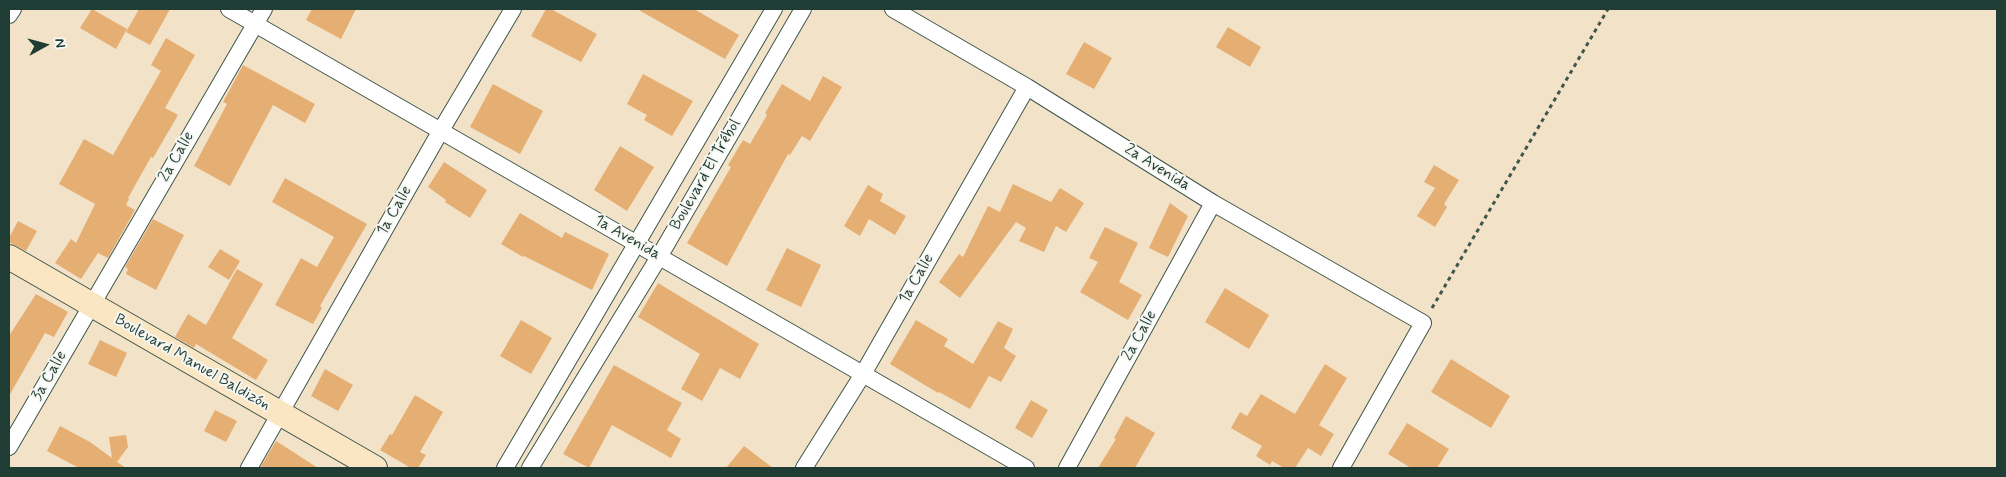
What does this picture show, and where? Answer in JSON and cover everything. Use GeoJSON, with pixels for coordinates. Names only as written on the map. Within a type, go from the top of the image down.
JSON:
{"type":"FeatureCollection","features":[{"type":"Feature","properties":{"kind":"main road","name":"Boulevard Manuel Baldizón"},"geometry":{"type":"LineString","coordinates":[[9,257],[375,468]]}},
{"type":"Feature","properties":{"kind":"street"},"geometry":{"type":"LineString","coordinates":[[9,15],[12,9]]}},
{"type":"Feature","properties":{"kind":"street","name":"1a Avenida"},"geometry":{"type":"LineString","coordinates":[[229,9],[1026,468]]}},
{"type":"Feature","properties":{"kind":"street","name":"2a Calle"},"geometry":{"type":"LineString","coordinates":[[90,304],[264,9]]}},
{"type":"Feature","properties":{"kind":"street","name":"1a Calle"},"geometry":{"type":"LineString","coordinates":[[280,414],[440,132],[513,9]]}},
{"type":"Feature","properties":{"kind":"street","name":"Boulevard El Trébol"},"geometry":{"type":"LineString","coordinates":[[506,468],[774,9]]}},
{"type":"Feature","properties":{"kind":"street","name":"Boulevard El Trébol"},"geometry":{"type":"LineString","coordinates":[[530,468],[659,257],[803,9]]}},
{"type":"Feature","properties":{"kind":"street","name":"2a Avenida"},"geometry":{"type":"LineString","coordinates":[[893,9],[1027,87],[1213,203],[1423,323]]}},
{"type":"Feature","properties":{"kind":"street","name":"1a Calle"},"geometry":{"type":"LineString","coordinates":[[804,468],[863,374],[1027,87]]}},
{"type":"Feature","properties":{"kind":"street","name":"2a Calle"},"geometry":{"type":"LineString","coordinates":[[1068,468],[1213,203]]}},
{"type":"Feature","properties":{"kind":"street","name":"3a Calle"},"geometry":{"type":"LineString","coordinates":[[9,447],[90,304]]}},
{"type":"Feature","properties":{"kind":"street"},"geometry":{"type":"LineString","coordinates":[[1341,468],[1423,323]]}},
{"type":"Feature","properties":{"kind":"street"},"geometry":{"type":"LineString","coordinates":[[249,468],[280,414]]}},
{"type":"Feature","properties":{"kind":"path"},"geometry":{"type":"LineString","coordinates":[[1423,323],[1608,9]]}},
{"type":"Feature","properties":{"kind":"building"},"geometry":{"type":"Polygon","coordinates":[[[92,9],[127,29],[116,49],[80,28],[92,9]]]}},
{"type":"Feature","properties":{"kind":"building"},"geometry":{"type":"Polygon","coordinates":[[[139,9],[170,9],[150,45],[126,32],[139,9]]]}},
{"type":"Feature","properties":{"kind":"building"},"geometry":{"type":"Polygon","coordinates":[[[312,9],[356,9],[341,39],[306,20],[312,9]]]}},
{"type":"Feature","properties":{"kind":"building"},"geometry":{"type":"Polygon","coordinates":[[[546,9],[551,9],[597,34],[581,62],[531,36],[546,9]]]}},
{"type":"Feature","properties":{"kind":"building"},"geometry":{"type":"Polygon","coordinates":[[[637,9],[694,9],[739,35],[725,59],[637,9]]]}},
{"type":"Feature","properties":{"kind":"building"},"geometry":{"type":"Polygon","coordinates":[[[1228,27],[1261,47],[1250,67],[1216,47],[1228,27]]]}},
{"type":"Feature","properties":{"kind":"building"},"geometry":{"type":"Polygon","coordinates":[[[166,38],[195,55],[165,108],[178,115],[128,198],[126,205],[135,210],[108,258],[98,253],[81,279],[55,263],[71,239],[76,243],[95,204],[59,184],[84,139],[113,155],[161,71],[151,65],[166,38]]]}},
{"type":"Feature","properties":{"kind":"building"},"geometry":{"type":"Polygon","coordinates":[[[1084,42],[1112,58],[1094,89],[1066,74],[1084,42]]]}},
{"type":"Feature","properties":{"kind":"building"},"geometry":{"type":"Polygon","coordinates":[[[243,65],[315,104],[305,123],[273,105],[230,186],[194,166],[227,104],[223,102],[243,65]]]}},
{"type":"Feature","properties":{"kind":"building"},"geometry":{"type":"Polygon","coordinates":[[[643,74],[693,101],[672,136],[644,120],[647,115],[627,104],[643,74]]]}},
{"type":"Feature","properties":{"kind":"building"},"geometry":{"type":"Polygon","coordinates":[[[823,76],[842,87],[810,141],[802,136],[790,155],[788,154],[727,266],[687,243],[731,167],[728,165],[743,140],[750,144],[782,84],[810,101],[823,76]]]}},
{"type":"Feature","properties":{"kind":"building"},"geometry":{"type":"Polygon","coordinates":[[[493,84],[543,111],[520,154],[470,127],[493,84]]]}},
{"type":"Feature","properties":{"kind":"building"},"geometry":{"type":"Polygon","coordinates":[[[620,146],[654,167],[627,211],[594,190],[620,146]]]}},
{"type":"Feature","properties":{"kind":"building"},"geometry":{"type":"Polygon","coordinates":[[[444,162],[487,190],[470,218],[445,202],[446,200],[428,187],[444,162]]]}},
{"type":"Feature","properties":{"kind":"building"},"geometry":{"type":"Polygon","coordinates":[[[1434,165],[1459,180],[1444,204],[1447,207],[1435,227],[1417,216],[1435,188],[1424,182],[1434,165]]]}},
{"type":"Feature","properties":{"kind":"building"},"geometry":{"type":"Polygon","coordinates":[[[285,178],[367,224],[320,306],[322,308],[313,324],[275,305],[301,258],[317,267],[334,237],[272,202],[285,178]]]}},
{"type":"Feature","properties":{"kind":"building"},"geometry":{"type":"Polygon","coordinates":[[[1013,184],[1051,202],[1060,188],[1084,203],[1066,232],[1056,226],[1044,252],[1019,241],[1026,228],[1016,222],[960,298],[939,282],[959,254],[963,257],[988,206],[1000,212],[1013,184]]]}},
{"type":"Feature","properties":{"kind":"building"},"geometry":{"type":"Polygon","coordinates":[[[868,185],[883,194],[880,201],[906,216],[895,235],[869,219],[860,236],[844,226],[868,185]]]}},
{"type":"Feature","properties":{"kind":"building"},"geometry":{"type":"Polygon","coordinates":[[[1170,203],[1188,216],[1168,257],[1149,248],[1170,203]]]}},
{"type":"Feature","properties":{"kind":"building"},"geometry":{"type":"Polygon","coordinates":[[[520,213],[562,238],[565,232],[609,254],[592,290],[523,257],[501,244],[520,213]]]}},
{"type":"Feature","properties":{"kind":"building"},"geometry":{"type":"Polygon","coordinates":[[[153,219],[184,235],[156,290],[126,274],[128,269],[125,267],[153,219]]]}},
{"type":"Feature","properties":{"kind":"building"},"geometry":{"type":"Polygon","coordinates":[[[18,221],[37,231],[26,251],[9,242],[9,238],[18,221]]]}},
{"type":"Feature","properties":{"kind":"building"},"geometry":{"type":"Polygon","coordinates":[[[1105,227],[1138,243],[1119,282],[1142,295],[1128,320],[1080,292],[1098,262],[1089,258],[1105,227]]]}},
{"type":"Feature","properties":{"kind":"building"},"geometry":{"type":"Polygon","coordinates":[[[787,248],[821,265],[801,307],[766,290],[787,248]]]}},
{"type":"Feature","properties":{"kind":"building"},"geometry":{"type":"Polygon","coordinates":[[[220,249],[240,261],[229,280],[208,267],[220,249]]]}},
{"type":"Feature","properties":{"kind":"building"},"geometry":{"type":"Polygon","coordinates":[[[237,269],[263,284],[232,338],[268,360],[256,380],[196,344],[194,348],[175,337],[188,314],[206,325],[237,269]]]}},
{"type":"Feature","properties":{"kind":"building"},"geometry":{"type":"Polygon","coordinates":[[[658,283],[759,344],[740,379],[720,368],[702,401],[681,389],[700,354],[638,317],[658,283]]]}},
{"type":"Feature","properties":{"kind":"building"},"geometry":{"type":"Polygon","coordinates":[[[1225,288],[1269,315],[1249,349],[1205,322],[1225,288]]]}},
{"type":"Feature","properties":{"kind":"building"},"geometry":{"type":"Polygon","coordinates":[[[36,294],[68,312],[54,337],[45,333],[9,396],[9,336],[36,294]]]}},
{"type":"Feature","properties":{"kind":"building"},"geometry":{"type":"Polygon","coordinates":[[[521,320],[552,338],[531,374],[500,356],[521,320]]]}},
{"type":"Feature","properties":{"kind":"building"},"geometry":{"type":"Polygon","coordinates":[[[916,320],[948,339],[944,346],[973,364],[998,321],[1013,329],[1004,348],[1016,356],[1001,382],[989,376],[970,409],[938,393],[890,364],[916,320]]]}},
{"type":"Feature","properties":{"kind":"building"},"geometry":{"type":"Polygon","coordinates":[[[100,340],[127,353],[116,377],[88,364],[100,340]]]}},
{"type":"Feature","properties":{"kind":"building"},"geometry":{"type":"Polygon","coordinates":[[[1451,359],[1510,396],[1491,428],[1431,392],[1451,359]]]}},
{"type":"Feature","properties":{"kind":"building"},"geometry":{"type":"Polygon","coordinates":[[[1325,364],[1347,378],[1319,425],[1334,434],[1321,456],[1308,448],[1295,468],[1284,468],[1272,461],[1270,465],[1256,456],[1262,446],[1231,428],[1240,412],[1247,416],[1261,394],[1295,414],[1325,364]]]}},
{"type":"Feature","properties":{"kind":"building"},"geometry":{"type":"Polygon","coordinates":[[[614,365],[682,403],[667,430],[681,439],[671,458],[612,425],[589,468],[563,454],[614,365]]]}},
{"type":"Feature","properties":{"kind":"building"},"geometry":{"type":"Polygon","coordinates":[[[325,369],[353,385],[338,411],[311,396],[325,369]]]}},
{"type":"Feature","properties":{"kind":"building"},"geometry":{"type":"Polygon","coordinates":[[[415,395],[443,412],[420,452],[426,455],[418,468],[411,468],[380,450],[390,434],[392,435],[415,395]]]}},
{"type":"Feature","properties":{"kind":"building"},"geometry":{"type":"Polygon","coordinates":[[[1031,400],[1048,410],[1032,438],[1015,428],[1031,400]]]}},
{"type":"Feature","properties":{"kind":"building"},"geometry":{"type":"Polygon","coordinates":[[[215,410],[237,421],[226,442],[204,431],[215,410]]]}},
{"type":"Feature","properties":{"kind":"building"},"geometry":{"type":"Polygon","coordinates":[[[1126,416],[1155,433],[1135,468],[1098,468],[1116,439],[1114,438],[1126,416]]]}},
{"type":"Feature","properties":{"kind":"building"},"geometry":{"type":"Polygon","coordinates":[[[1407,423],[1449,449],[1437,468],[1411,468],[1388,454],[1407,423]]]}},
{"type":"Feature","properties":{"kind":"building"},"geometry":{"type":"Polygon","coordinates":[[[60,426],[90,442],[112,458],[109,437],[126,435],[128,447],[117,462],[126,468],[79,468],[47,451],[60,426]]]}},
{"type":"Feature","properties":{"kind":"building"},"geometry":{"type":"Polygon","coordinates":[[[276,441],[318,468],[260,468],[276,441]]]}},
{"type":"Feature","properties":{"kind":"building"},"geometry":{"type":"Polygon","coordinates":[[[744,446],[773,468],[726,468],[744,446]]]}}]}
